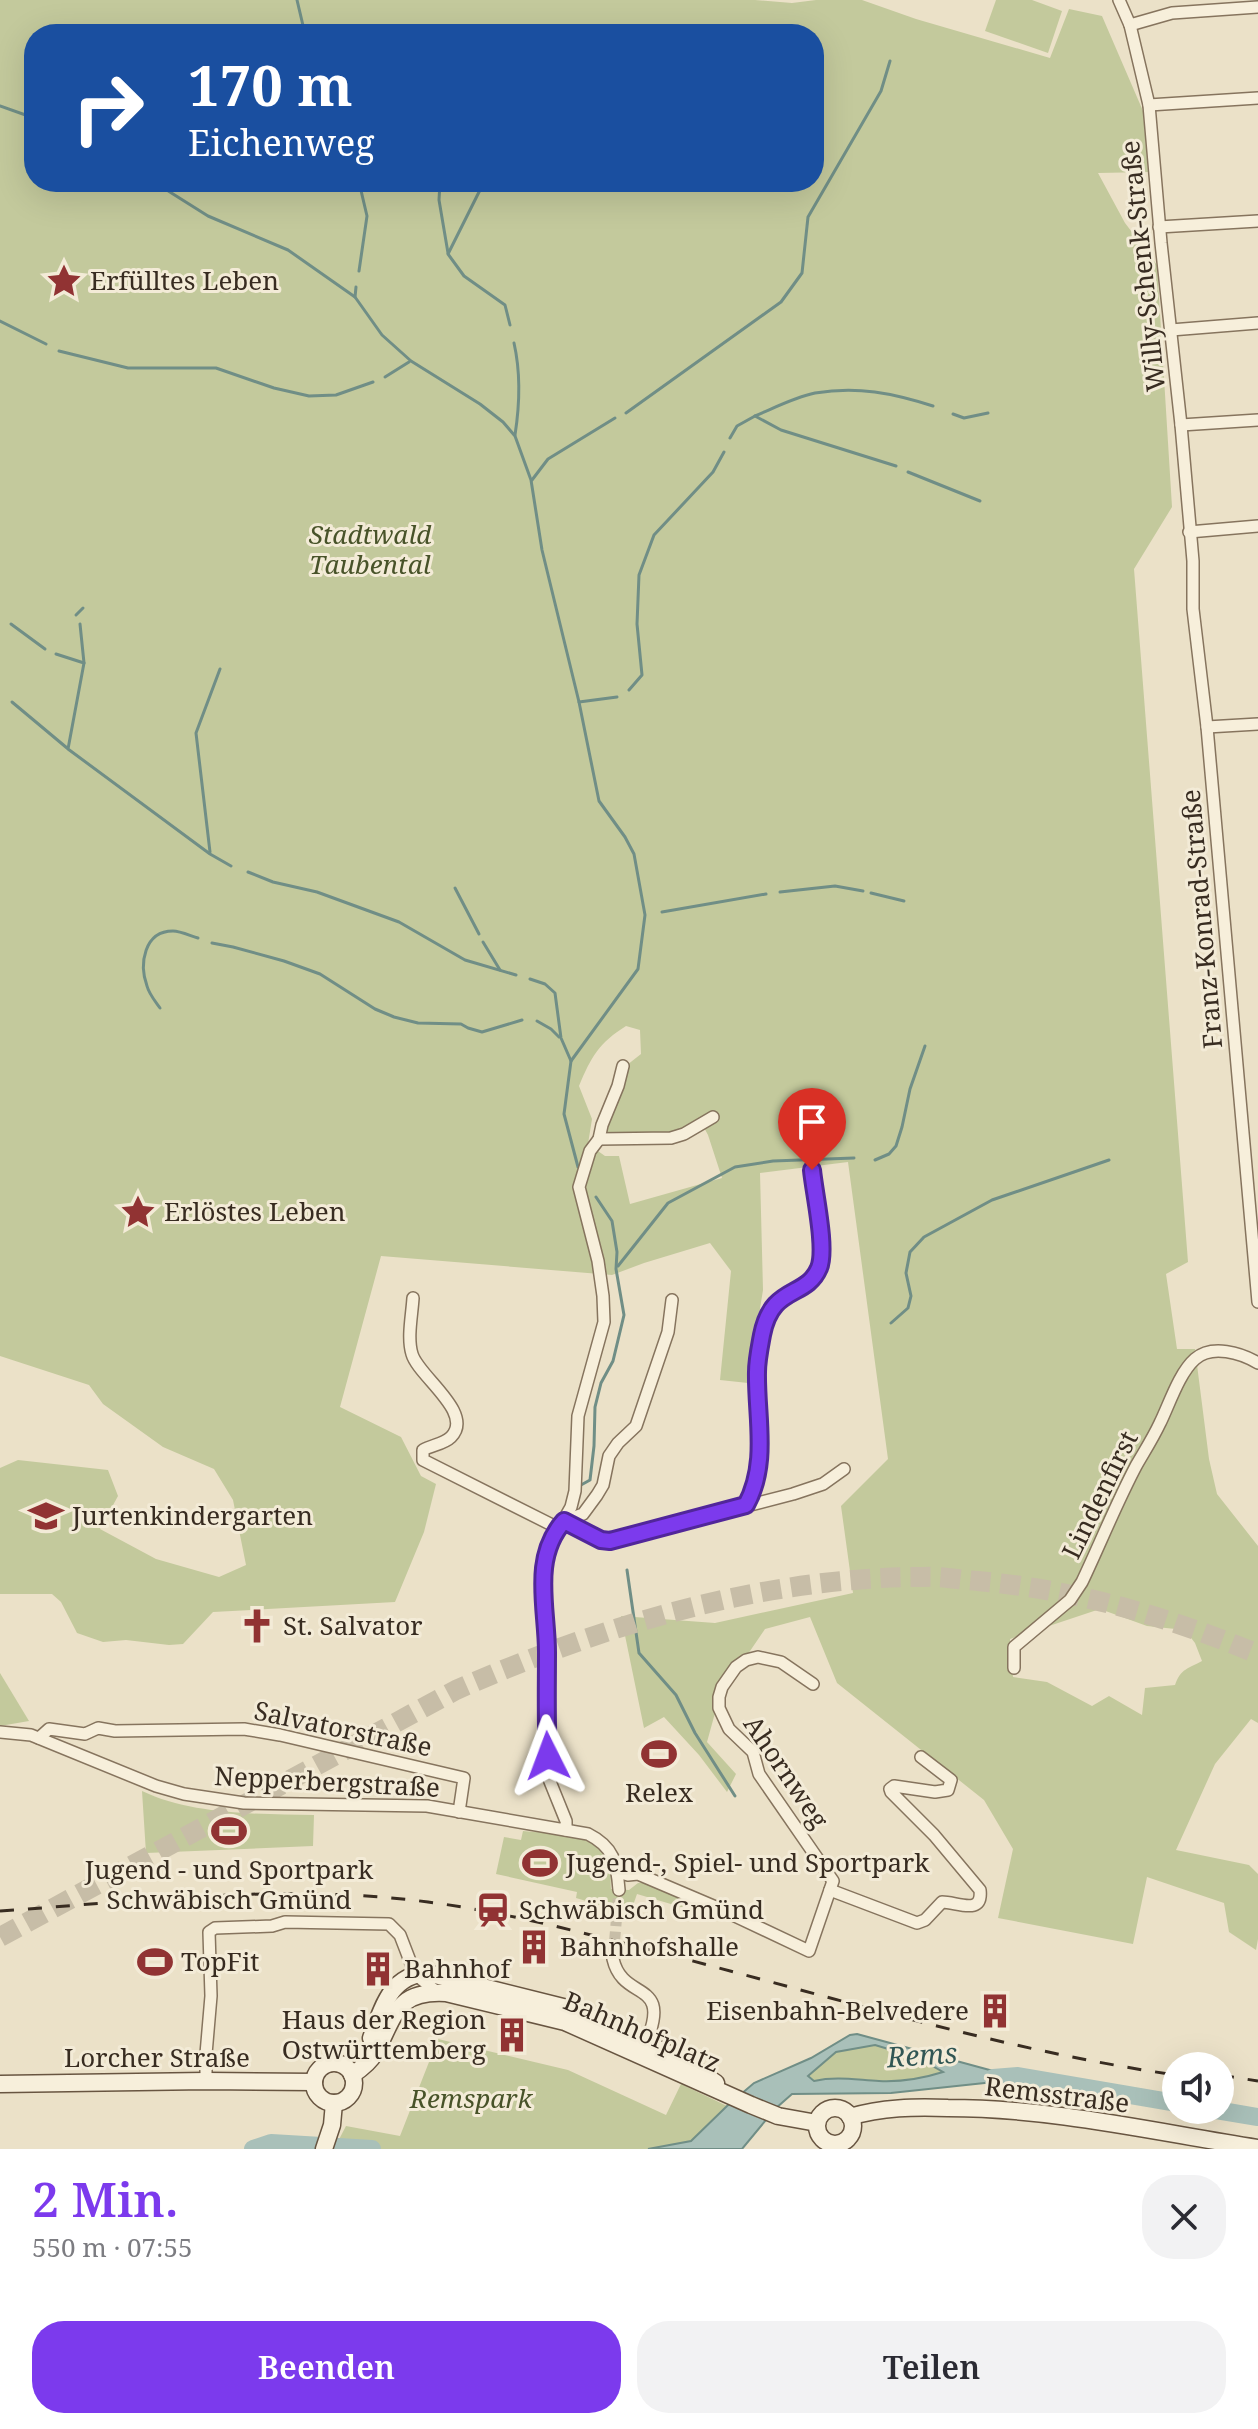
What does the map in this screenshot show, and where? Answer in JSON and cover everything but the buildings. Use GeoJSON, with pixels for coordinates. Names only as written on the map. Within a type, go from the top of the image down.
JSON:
{"type":"FeatureCollection","features":[{"type":"Feature","properties":{"kind":"main road","name":"Bahnhofplatz"},"geometry":{"type":"LineString","coordinates":[[415,1974],[439,1975],[556,2004],[589,2016],[691,2065],[729,2095]]}},
{"type":"Feature","properties":{"kind":"main road"},"geometry":{"type":"LineString","coordinates":[[349,2071],[366,2049],[383,2006],[395,1987],[415,1974]]}},
{"type":"Feature","properties":{"kind":"main road","name":"Bahnhofplatz"},"geometry":{"type":"LineString","coordinates":[[437,1992],[565,2022],[729,2095]]}},
{"type":"Feature","properties":{"kind":"main road"},"geometry":{"type":"LineString","coordinates":[[349,2071],[365,2065],[375,2053],[398,2007],[409,1999],[437,1992]]}},
{"type":"Feature","properties":{"kind":"main road"},"geometry":{"type":"LineString","coordinates":[[334,2063],[349,2071],[354,2085],[350,2095],[334,2103],[318,2095],[315,2076],[323,2065],[334,2063]]}},
{"type":"Feature","properties":{"kind":"main road","name":"Lorcher Straße"},"geometry":{"type":"LineString","coordinates":[[0,2084],[314,2082]]}},
{"type":"Feature","properties":{"kind":"main road"},"geometry":{"type":"LineString","coordinates":[[729,2095],[778,2116],[817,2123]]}},
{"type":"Feature","properties":{"kind":"main road"},"geometry":{"type":"LineString","coordinates":[[324,2149],[333,2121],[334,2103]]}},
{"type":"Feature","properties":{"kind":"main road"},"geometry":{"type":"LineString","coordinates":[[835,2108],[850,2117],[853,2122],[851,2134],[838,2146],[822,2139],[817,2123],[823,2112],[835,2108]]}},
{"type":"Feature","properties":{"kind":"main road","name":"Remsstraße"},"geometry":{"type":"LineString","coordinates":[[850,2117],[897,2108],[986,2108],[1023,2111],[1189,2143],[1258,2148]]}},
{"type":"Feature","properties":{"kind":"street","name":"Willy-Schenk-Straße"},"geometry":{"type":"LineString","coordinates":[[1119,0],[1130,25],[1149,105],[1189,532]]}},
{"type":"Feature","properties":{"kind":"street"},"geometry":{"type":"LineString","coordinates":[[1130,25],[1172,13],[1258,7]]}},
{"type":"Feature","properties":{"kind":"street"},"geometry":{"type":"LineString","coordinates":[[1149,105],[1258,98]]}},
{"type":"Feature","properties":{"kind":"street"},"geometry":{"type":"LineString","coordinates":[[1159,227],[1258,221]]}},
{"type":"Feature","properties":{"kind":"street"},"geometry":{"type":"LineString","coordinates":[[1171,330],[1258,323]]}},
{"type":"Feature","properties":{"kind":"street"},"geometry":{"type":"LineString","coordinates":[[1181,425],[1258,420]]}},
{"type":"Feature","properties":{"kind":"street"},"geometry":{"type":"LineString","coordinates":[[1189,532],[1258,526]]}},
{"type":"Feature","properties":{"kind":"street","name":"Franz-Konrad-Straße"},"geometry":{"type":"LineString","coordinates":[[1189,532],[1193,561],[1193,609],[1207,727],[1258,1302]]}},
{"type":"Feature","properties":{"kind":"street"},"geometry":{"type":"LineString","coordinates":[[1207,727],[1258,724]]}},
{"type":"Feature","properties":{"kind":"street"},"geometry":{"type":"LineString","coordinates":[[566,1830],[566,1821],[549,1779],[547,1648],[542,1593],[548,1548],[575,1491],[578,1416],[602,1332],[604,1309],[598,1261],[579,1187],[623,1066]]}},
{"type":"Feature","properties":{"kind":"street"},"geometry":{"type":"LineString","coordinates":[[599,1139],[671,1138],[713,1117]]}},
{"type":"Feature","properties":{"kind":"street"},"geometry":{"type":"LineString","coordinates":[[746,1505],[753,1491],[761,1435],[757,1371],[762,1333],[777,1301],[788,1292],[809,1283],[819,1268],[822,1254],[812,1170]]}},
{"type":"Feature","properties":{"kind":"street"},"geometry":{"type":"LineString","coordinates":[[413,1298],[412,1355],[417,1366],[451,1403],[457,1426],[447,1440],[423,1450],[423,1460],[561,1525],[610,1541],[823,1484],[844,1469]]}},
{"type":"Feature","properties":{"kind":"street"},"geometry":{"type":"LineString","coordinates":[[561,1525],[583,1514],[603,1485],[609,1456],[636,1426],[668,1332],[672,1300]]}},
{"type":"Feature","properties":{"kind":"street","name":"Lindenfirst"},"geometry":{"type":"LineString","coordinates":[[1014,1668],[1014,1647],[1058,1611],[1076,1591],[1135,1468],[1162,1421],[1175,1389],[1194,1360],[1209,1352],[1226,1352],[1245,1355],[1258,1363]]}},
{"type":"Feature","properties":{"kind":"street","name":"Ahornweg"},"geometry":{"type":"LineString","coordinates":[[813,1684],[781,1662],[758,1657],[746,1660],[736,1667],[722,1687],[719,1708],[729,1729],[753,1752],[759,1774],[833,1881],[830,1890]]}},
{"type":"Feature","properties":{"kind":"street","name":"Salvatorstraße"},"geometry":{"type":"LineString","coordinates":[[39,1738],[55,1728],[85,1734],[98,1728],[115,1731],[244,1729],[296,1738],[464,1778],[459,1812]]}},
{"type":"Feature","properties":{"kind":"street","name":"Nepperbergstraße"},"geometry":{"type":"LineString","coordinates":[[0,1732],[23,1733],[39,1738],[156,1786],[184,1794],[244,1803],[402,1805],[588,1834],[602,1841],[611,1852],[617,1872]]}},
{"type":"Feature","properties":{"kind":"street"},"geometry":{"type":"LineString","coordinates":[[619,1890],[617,1872],[638,1874],[809,1951],[830,1890],[917,1923],[925,1920],[942,1902],[970,1906],[977,1903],[981,1897],[980,1890],[934,1835],[891,1792],[894,1786],[935,1792],[948,1790],[951,1780],[921,1757]]}},
{"type":"Feature","properties":{"kind":"street"},"geometry":{"type":"LineString","coordinates":[[206,2081],[211,1996],[209,1932],[215,1928],[272,1926],[285,1922],[389,1924],[400,1935],[415,1974]]}},
{"type":"Feature","properties":{"kind":"street"},"geometry":{"type":"LineString","coordinates":[[613,1959],[622,1978],[646,1995],[656,2012],[646,2043]]}},
{"type":"Feature","properties":{"kind":"street","name":"Bahnhofplatz"},"geometry":{"type":"LineString","coordinates":[[415,1974],[437,1992]]}},
{"type":"Feature","properties":{"kind":"green space","name":"Stadtwald Taubental"},"geometry":{"type":"Polygon","coordinates":[[[0,0],[755,0],[792,3],[862,0],[1050,58],[1069,9],[1102,16],[1143,111],[1148,172],[1098,173],[1125,223],[1157,265],[1172,507],[1134,569],[1188,1262],[1166,1274],[1177,1349],[1195,1349],[1209,1459],[1217,1494],[1258,1546],[1258,1723],[1251,1719],[1215,1764],[1176,1850],[1249,1865],[1258,1874],[1256,1950],[1229,1932],[1224,1903],[1147,1877],[1133,1944],[998,1918],[1013,1849],[984,1800],[837,1683],[810,1617],[765,1629],[720,1695],[707,1742],[736,1774],[727,1792],[664,1717],[644,1728],[621,1616],[715,1623],[853,1593],[841,1506],[888,1459],[848,1162],[760,1173],[763,1290],[748,1383],[720,1380],[731,1271],[710,1243],[612,1275],[381,1256],[340,1407],[401,1437],[421,1476],[436,1484],[424,1532],[395,1602],[213,1612],[183,1644],[169,1645],[126,1640],[103,1642],[77,1633],[61,1602],[52,1594],[0,1594],[0,1468],[18,1460],[108,1470],[118,1496],[100,1529],[156,1559],[219,1577],[246,1565],[233,1500],[214,1469],[163,1447],[103,1404],[89,1385],[0,1356],[0,0]],[[626,1026],[609,1038],[597,1052],[579,1086],[592,1119],[588,1144],[605,1156],[619,1156],[630,1204],[722,1178],[700,1120],[671,1136],[602,1139],[622,1090],[627,1065],[641,1054],[640,1030],[626,1026]],[[1100,1609],[1010,1639],[1013,1677],[1047,1682],[1092,1706],[1109,1696],[1142,1715],[1145,1688],[1175,1685],[1182,1672],[1202,1661],[1195,1643],[1185,1630],[1147,1626],[1100,1609]]]}},
{"type":"Feature","properties":{"kind":"green space"},"geometry":{"type":"Polygon","coordinates":[[[996,0],[1032,0],[1062,11],[1048,53],[985,31],[996,0]]]}},
{"type":"Feature","properties":{"kind":"green space"},"geometry":{"type":"Polygon","coordinates":[[[0,1673],[29,1721],[0,1726],[0,1673]]]}},
{"type":"Feature","properties":{"kind":"green space","name":"Jugend - und Sportpark Schwäbisch Gmünd"},"geometry":{"type":"Polygon","coordinates":[[[142,1791],[204,1809],[314,1815],[313,1846],[146,1853],[142,1791]]]}},
{"type":"Feature","properties":{"kind":"green space"},"geometry":{"type":"Polygon","coordinates":[[[523,1831],[572,1836],[595,1845],[609,1864],[611,1889],[629,1890],[638,1883],[644,1883],[713,1909],[708,1915],[637,1894],[630,1914],[576,1898],[577,1892],[496,1874],[504,1837],[521,1840],[523,1831]]]}},
{"type":"Feature","properties":{"kind":"green space","name":"Remspark"},"geometry":{"type":"Polygon","coordinates":[[[438,2039],[568,2070],[666,2115],[681,2084],[727,2106],[691,2141],[648,2149],[334,2149],[346,2126],[400,2136],[438,2039]]]}},
{"type":"Feature","properties":{"kind":"green space"},"geometry":{"type":"Polygon","coordinates":[[[875,2045],[918,2058],[944,2073],[887,2081],[814,2081],[807,2076],[836,2052],[875,2045]]]}},
{"type":"Feature","properties":{"kind":"water","name":"Rems"},"geometry":{"type":"Polygon","coordinates":[[[857,2034],[1018,2076],[994,2082],[891,2093],[792,2094],[775,2109],[742,2149],[648,2149],[691,2141],[754,2083],[811,2058],[857,2034]],[[875,2045],[836,2052],[808,2076],[814,2081],[887,2081],[943,2072],[918,2058],[875,2045]]]}},
{"type":"Feature","properties":{"kind":"waterway"},"geometry":{"type":"LineString","coordinates":[[297,0],[303,24]]}},
{"type":"Feature","properties":{"kind":"waterway"},"geometry":{"type":"LineString","coordinates":[[824,189],[881,91],[890,61]]}},
{"type":"Feature","properties":{"kind":"waterway"},"geometry":{"type":"LineString","coordinates":[[0,106],[24,114]]}},
{"type":"Feature","properties":{"kind":"waterway"},"geometry":{"type":"LineString","coordinates":[[170,192],[208,216],[288,250],[355,297],[382,335],[411,361],[480,404],[515,436],[531,480],[542,550],[579,702],[599,801],[634,854],[645,915],[638,969],[571,1061],[564,1114],[578,1167]]}},
{"type":"Feature","properties":{"kind":"waterway"},"geometry":{"type":"LineString","coordinates":[[359,271],[367,216],[361,192]]}},
{"type":"Feature","properties":{"kind":"waterway"},"geometry":{"type":"LineString","coordinates":[[439,192],[448,253]]}},
{"type":"Feature","properties":{"kind":"waterway"},"geometry":{"type":"LineString","coordinates":[[479,192],[448,254],[464,276],[505,305],[510,325]]}},
{"type":"Feature","properties":{"kind":"waterway"},"geometry":{"type":"LineString","coordinates":[[626,413],[781,302],[802,273],[808,217],[822,192]]}},
{"type":"Feature","properties":{"kind":"waterway"},"geometry":{"type":"LineString","coordinates":[[355,297],[356,287]]}},
{"type":"Feature","properties":{"kind":"waterway"},"geometry":{"type":"LineString","coordinates":[[0,321],[46,344]]}},
{"type":"Feature","properties":{"kind":"waterway"},"geometry":{"type":"LineString","coordinates":[[514,343],[519,389],[515,435]]}},
{"type":"Feature","properties":{"kind":"waterway"},"geometry":{"type":"LineString","coordinates":[[59,351],[128,368],[216,368],[274,388],[309,396],[336,395],[373,382]]}},
{"type":"Feature","properties":{"kind":"waterway"},"geometry":{"type":"LineString","coordinates":[[385,377],[409,362]]}},
{"type":"Feature","properties":{"kind":"waterway"},"geometry":{"type":"LineString","coordinates":[[755,416],[800,397],[846,390],[875,392],[933,406]]}},
{"type":"Feature","properties":{"kind":"waterway"},"geometry":{"type":"LineString","coordinates":[[953,414],[964,418],[988,413]]}},
{"type":"Feature","properties":{"kind":"waterway"},"geometry":{"type":"LineString","coordinates":[[730,438],[737,426],[755,416],[781,430],[896,466]]}},
{"type":"Feature","properties":{"kind":"waterway"},"geometry":{"type":"LineString","coordinates":[[532,480],[548,459],[615,418]]}},
{"type":"Feature","properties":{"kind":"waterway"},"geometry":{"type":"LineString","coordinates":[[629,690],[642,675],[637,624],[639,575],[654,535],[713,472],[724,452]]}},
{"type":"Feature","properties":{"kind":"waterway"},"geometry":{"type":"LineString","coordinates":[[908,472],[980,501]]}},
{"type":"Feature","properties":{"kind":"waterway"},"geometry":{"type":"LineString","coordinates":[[76,615],[83,608]]}},
{"type":"Feature","properties":{"kind":"waterway"},"geometry":{"type":"LineString","coordinates":[[11,624],[45,649]]}},
{"type":"Feature","properties":{"kind":"waterway"},"geometry":{"type":"LineString","coordinates":[[80,624],[84,663],[68,749],[210,854],[231,866]]}},
{"type":"Feature","properties":{"kind":"waterway"},"geometry":{"type":"LineString","coordinates":[[56,654],[84,663]]}},
{"type":"Feature","properties":{"kind":"waterway"},"geometry":{"type":"LineString","coordinates":[[210,852],[196,733],[220,669]]}},
{"type":"Feature","properties":{"kind":"waterway"},"geometry":{"type":"LineString","coordinates":[[579,702],[617,697]]}},
{"type":"Feature","properties":{"kind":"waterway"},"geometry":{"type":"LineString","coordinates":[[12,702],[67,748]]}},
{"type":"Feature","properties":{"kind":"waterway"},"geometry":{"type":"LineString","coordinates":[[248,872],[273,882],[317,892],[399,922],[465,960],[516,975]]}},
{"type":"Feature","properties":{"kind":"waterway"},"geometry":{"type":"LineString","coordinates":[[780,892],[835,886],[863,891]]}},
{"type":"Feature","properties":{"kind":"waterway"},"geometry":{"type":"LineString","coordinates":[[455,888],[479,934]]}},
{"type":"Feature","properties":{"kind":"waterway"},"geometry":{"type":"LineString","coordinates":[[871,893],[904,901]]}},
{"type":"Feature","properties":{"kind":"waterway"},"geometry":{"type":"LineString","coordinates":[[662,912],[766,894]]}},
{"type":"Feature","properties":{"kind":"waterway"},"geometry":{"type":"LineString","coordinates":[[160,1008],[149,992],[145,977],[146,950],[163,932],[173,931],[198,938]]}},
{"type":"Feature","properties":{"kind":"waterway"},"geometry":{"type":"LineString","coordinates":[[483,942],[500,970]]}},
{"type":"Feature","properties":{"kind":"waterway"},"geometry":{"type":"LineString","coordinates":[[212,943],[284,961],[320,974],[375,1009],[418,1023],[461,1024],[482,1032],[522,1020]]}},
{"type":"Feature","properties":{"kind":"waterway"},"geometry":{"type":"LineString","coordinates":[[530,979],[545,984],[555,993],[561,1038],[571,1061]]}},
{"type":"Feature","properties":{"kind":"waterway"},"geometry":{"type":"LineString","coordinates":[[537,1021],[559,1037]]}},
{"type":"Feature","properties":{"kind":"waterway"},"geometry":{"type":"LineString","coordinates":[[875,1160],[889,1154],[896,1146],[910,1089],[925,1046]]}},
{"type":"Feature","properties":{"kind":"waterway"},"geometry":{"type":"LineString","coordinates":[[618,1266],[668,1203],[735,1167],[773,1161],[854,1158]]}},
{"type":"Feature","properties":{"kind":"waterway"},"geometry":{"type":"LineString","coordinates":[[891,1323],[908,1308],[911,1296],[906,1273],[910,1252],[924,1237],[992,1200],[1109,1160]]}},
{"type":"Feature","properties":{"kind":"waterway"},"geometry":{"type":"LineString","coordinates":[[581,1485],[590,1480],[595,1407],[601,1383],[613,1361],[624,1315],[612,1221],[596,1197]]}},
{"type":"Feature","properties":{"kind":"waterway"},"geometry":{"type":"LineString","coordinates":[[627,1570],[639,1653],[676,1695],[695,1733],[735,1796]]}},
{"type":"Feature","properties":{"kind":"waterway","name":"Rems"},"geometry":{"type":"LineString","coordinates":[[993,2078],[1018,2076],[1162,2101]]}},
{"type":"Feature","properties":{"kind":"waterway","name":"Rems"},"geometry":{"type":"LineString","coordinates":[[1234,2113],[1258,2117]]}},
{"type":"Feature","properties":{"kind":"waterway","name":"Rems"},"geometry":{"type":"LineString","coordinates":[[253,2149],[271,2143],[372,2149]]}},
{"type":"Feature","properties":{"kind":"tunnel"},"geometry":{"type":"LineString","coordinates":[[0,1937],[456,1690],[568,1645],[684,1609],[803,1586],[863,1579],[938,1577],[1015,1585],[1086,1598],[1189,1628],[1258,1654]]}},
{"type":"Feature","properties":{"kind":"tunnel"},"geometry":{"type":"LineString","coordinates":[[613,1959],[619,1890]]}},
{"type":"Feature","properties":{"kind":"railway"},"geometry":{"type":"LineString","coordinates":[[0,1911],[267,1894],[321,1894],[428,1902],[573,1930],[981,2037],[1162,2073]]}},
{"type":"Feature","properties":{"kind":"railway"},"geometry":{"type":"LineString","coordinates":[[1234,2077],[1258,2081]]}},
{"type":"Feature","properties":{"kind":"place","name":"Erfülltes Leben"},"geometry":{"type":"Point","coordinates":[64,281]}},
{"type":"Feature","properties":{"kind":"place","name":"Erlöstes Leben"},"geometry":{"type":"Point","coordinates":[138,1212]}},
{"type":"Feature","properties":{"kind":"place","name":"Jurtenkindergarten"},"geometry":{"type":"Point","coordinates":[46,1516]}},
{"type":"Feature","properties":{"kind":"place","name":"St. Salvator"},"geometry":{"type":"Point","coordinates":[257,1626]}},
{"type":"Feature","properties":{"kind":"place","name":"Relex"},"geometry":{"type":"Point","coordinates":[659,1754]}},
{"type":"Feature","properties":{"kind":"place","name":"Jugend - und Sportpark Schwäbisch Gmünd"},"geometry":{"type":"Point","coordinates":[229,1831]}},
{"type":"Feature","properties":{"kind":"place","name":"Jugend-, Spiel- und Sportpark"},"geometry":{"type":"Point","coordinates":[540,1863]}},
{"type":"Feature","properties":{"kind":"place","name":"Schwäbisch Gmünd"},"geometry":{"type":"Point","coordinates":[493,1910]}},
{"type":"Feature","properties":{"kind":"place","name":"Bahnhofshalle"},"geometry":{"type":"Point","coordinates":[534,1947]}},
{"type":"Feature","properties":{"kind":"place","name":"TopFit"},"geometry":{"type":"Point","coordinates":[155,1962]}},
{"type":"Feature","properties":{"kind":"place","name":"Bahnhof"},"geometry":{"type":"Point","coordinates":[378,1969]}},
{"type":"Feature","properties":{"kind":"place","name":"Eisenbahn-Belvedere"},"geometry":{"type":"Point","coordinates":[995,2011]}},
{"type":"Feature","properties":{"kind":"place","name":"Haus der Region Ostwürttemberg"},"geometry":{"type":"Point","coordinates":[512,2035]}},
{"type":"Feature","properties":{"kind":"route"},"geometry":{"type":"LineString","coordinates":[[548,1756],[547,1648],[542,1593],[548,1548],[564,1521],[601,1540],[610,1541],[746,1505],[753,1491],[761,1435],[757,1371],[762,1333],[777,1301],[788,1292],[809,1283],[819,1268],[822,1254],[812,1170]]}}]}
